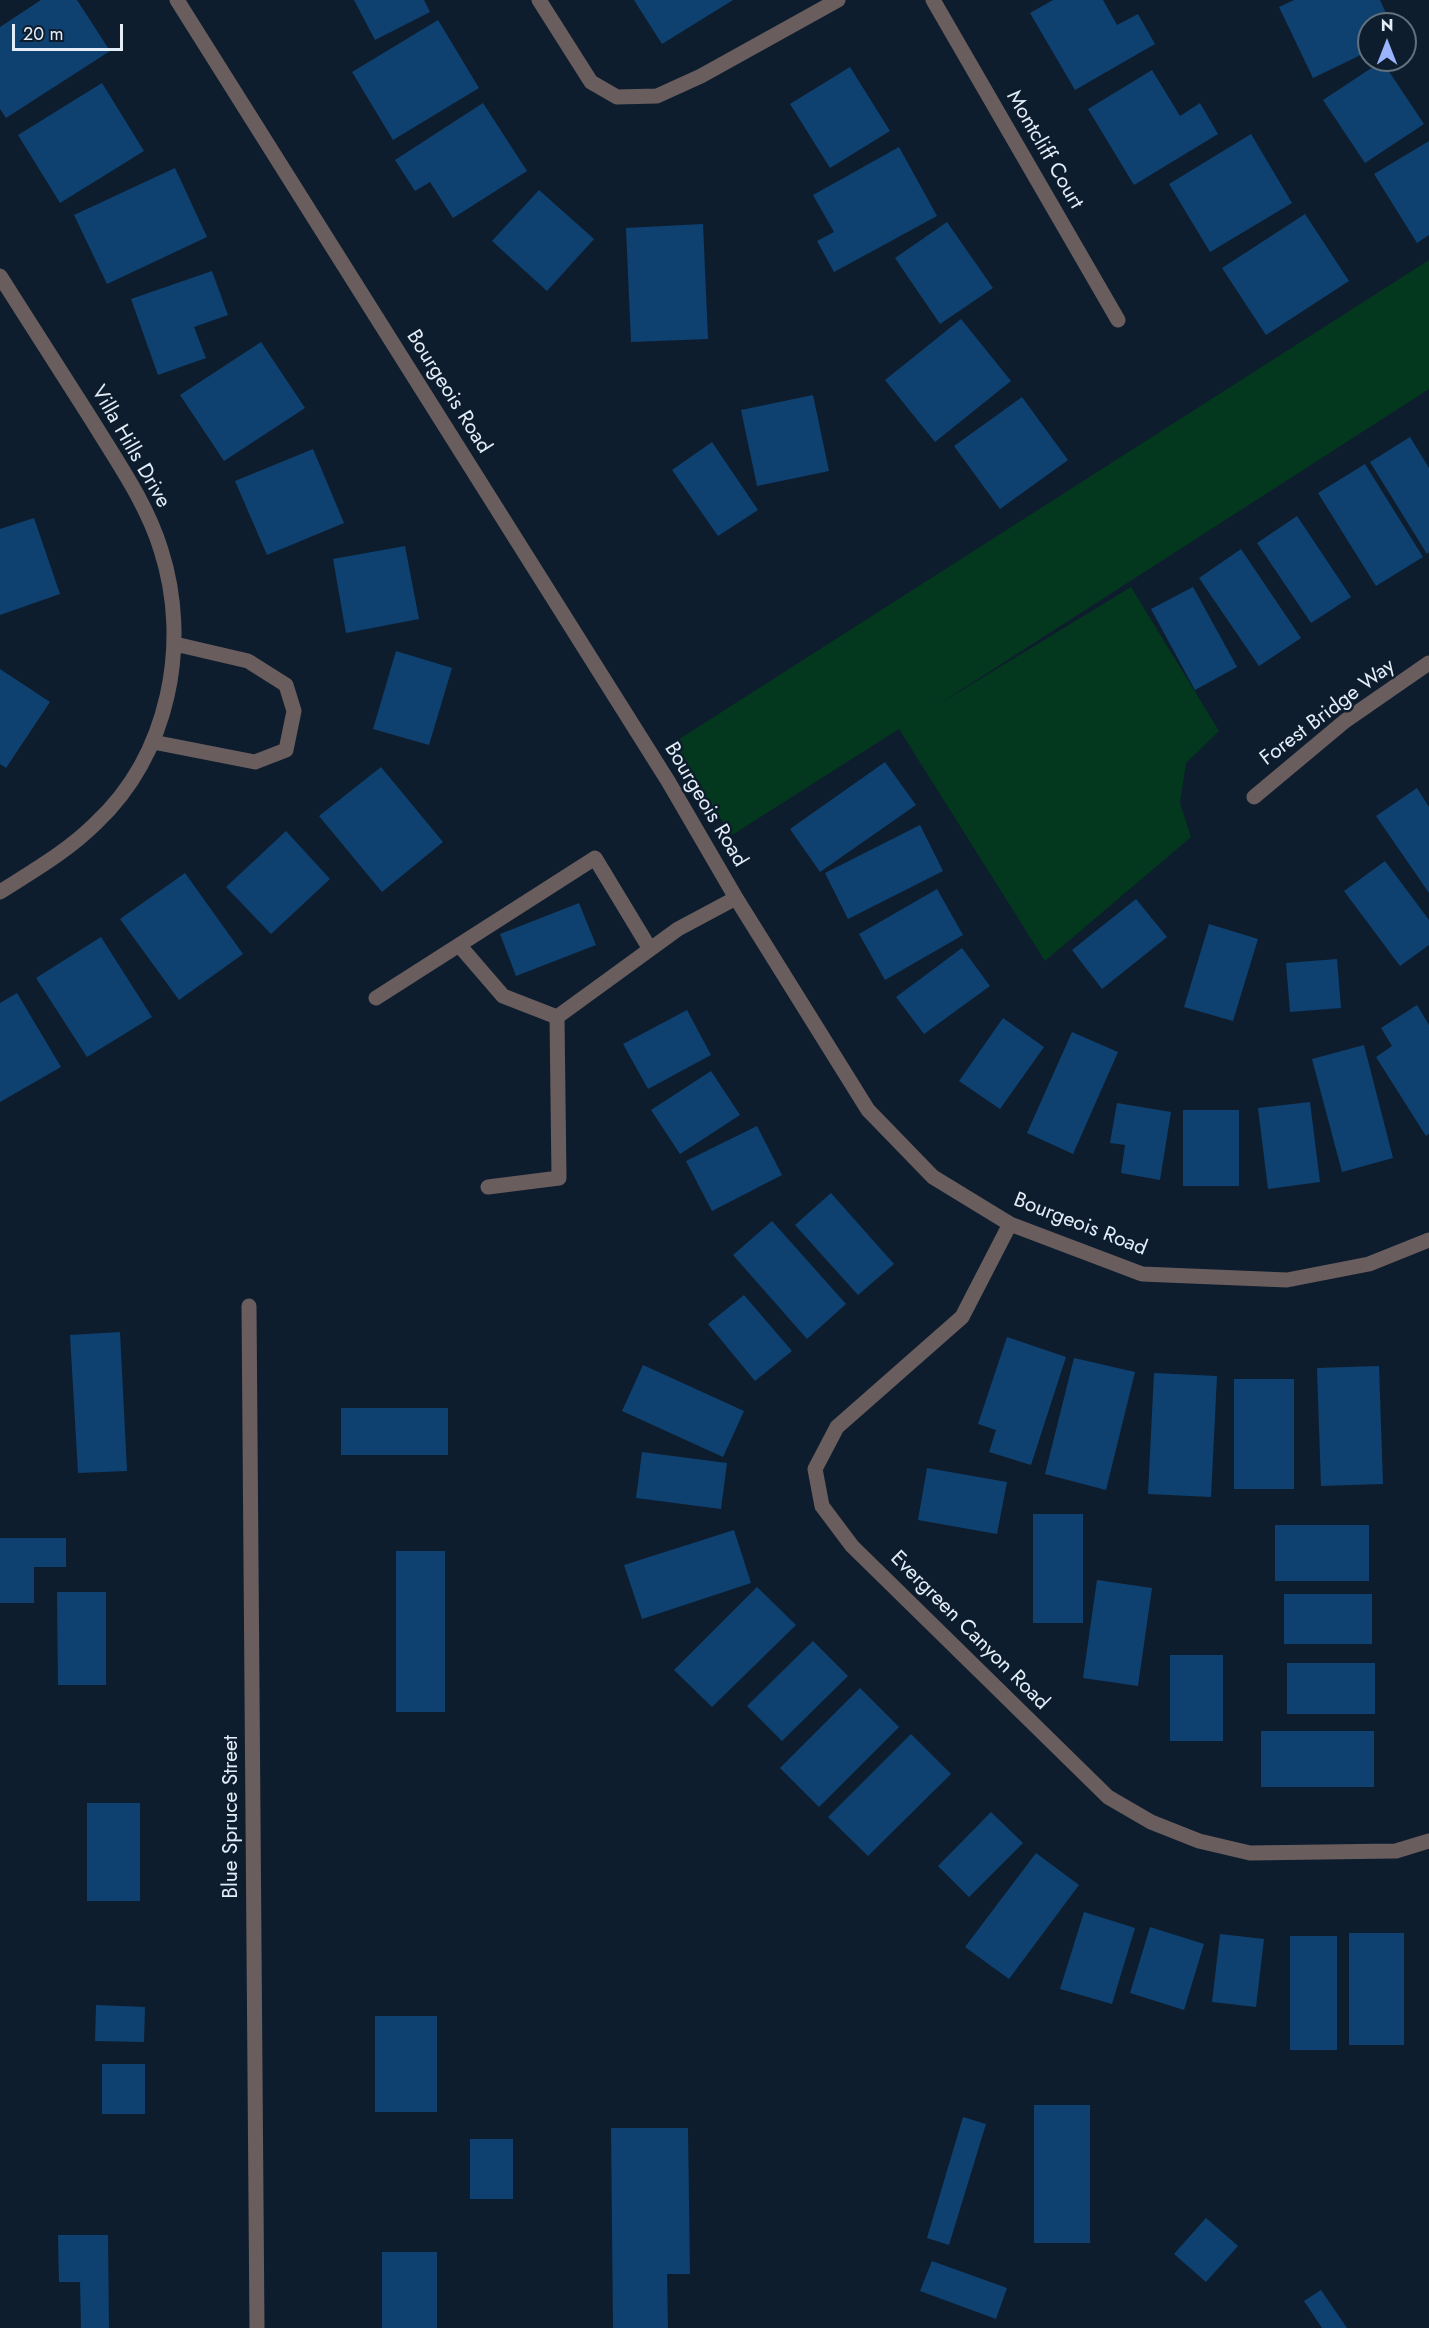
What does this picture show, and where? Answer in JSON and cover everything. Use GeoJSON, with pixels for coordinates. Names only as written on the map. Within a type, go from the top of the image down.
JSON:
{"type":"FeatureCollection","features":[{"type":"Feature","properties":{"kind":"street","name":"Bourgeois Road"},"geometry":{"type":"LineString","coordinates":[[177,0],[668,781],[736,898],[868,1110],[933,1177],[1010,1224],[1142,1274],[1287,1280],[1369,1264],[1429,1240]]}},
{"type":"Feature","properties":{"kind":"street"},"geometry":{"type":"LineString","coordinates":[[539,0],[591,82],[617,97],[657,96],[701,76],[838,0]]}},
{"type":"Feature","properties":{"kind":"street","name":"Montcliff Court"},"geometry":{"type":"LineString","coordinates":[[933,0],[1118,320]]}},
{"type":"Feature","properties":{"kind":"street","name":"Villa Hills Drive"},"geometry":{"type":"LineString","coordinates":[[0,276],[135,489],[161,549],[173,595],[175,644],[169,693],[153,742],[130,782],[98,822],[61,853],[0,892]]}},
{"type":"Feature","properties":{"kind":"street"},"geometry":{"type":"LineString","coordinates":[[153,742],[255,762],[286,750],[294,711],[286,685],[248,661],[175,644]]}},
{"type":"Feature","properties":{"kind":"street","name":"Forest Bridge Way"},"geometry":{"type":"LineString","coordinates":[[1254,797],[1345,721],[1429,663]]}},
{"type":"Feature","properties":{"kind":"street"},"geometry":{"type":"LineString","coordinates":[[376,998],[595,858],[650,949]]}},
{"type":"Feature","properties":{"kind":"street"},"geometry":{"type":"LineString","coordinates":[[557,1017],[678,929],[736,898]]}},
{"type":"Feature","properties":{"kind":"street"},"geometry":{"type":"LineString","coordinates":[[459,945],[503,996],[557,1017]]}},
{"type":"Feature","properties":{"kind":"street"},"geometry":{"type":"LineString","coordinates":[[488,1187],[559,1178],[557,1017]]}},
{"type":"Feature","properties":{"kind":"street","name":"Evergreen Canyon Road"},"geometry":{"type":"LineString","coordinates":[[1010,1224],[962,1317],[837,1427],[816,1470],[822,1506],[852,1545],[1108,1797],[1151,1822],[1199,1841],[1250,1853],[1396,1851],[1429,1841]]}},
{"type":"Feature","properties":{"kind":"street","name":"Blue Spruce Street"},"geometry":{"type":"LineString","coordinates":[[249,1306],[257,2328]]}},
{"type":"Feature","properties":{"kind":"green space"},"geometry":{"type":"Polygon","coordinates":[[[1429,260],[1429,389],[936,706],[1131,587],[1219,731],[1186,763],[1180,803],[1191,837],[1045,961],[899,729],[732,835],[670,745],[1429,260]]]}},
{"type":"Feature","properties":{"kind":"building"},"geometry":{"type":"Polygon","coordinates":[[[41,0],[77,0],[110,51],[6,118],[0,109],[0,27],[41,0]]]}},
{"type":"Feature","properties":{"kind":"building"},"geometry":{"type":"Polygon","coordinates":[[[354,0],[424,0],[430,12],[375,40],[354,0]]]}},
{"type":"Feature","properties":{"kind":"building"},"geometry":{"type":"Polygon","coordinates":[[[634,0],[733,0],[662,44],[634,0]]]}},
{"type":"Feature","properties":{"kind":"building"},"geometry":{"type":"Polygon","coordinates":[[[1053,0],[1103,0],[1117,25],[1138,14],[1155,44],[1075,90],[1030,13],[1053,0]]]}},
{"type":"Feature","properties":{"kind":"building"},"geometry":{"type":"Polygon","coordinates":[[[1294,0],[1380,0],[1386,12],[1357,12],[1357,57],[1313,78],[1279,7],[1294,0]]]}},
{"type":"Feature","properties":{"kind":"building"},"geometry":{"type":"Polygon","coordinates":[[[438,20],[479,88],[393,140],[352,72],[438,20]]]}},
{"type":"Feature","properties":{"kind":"building"},"geometry":{"type":"Polygon","coordinates":[[[850,67],[890,131],[830,168],[790,104],[850,67]]]}},
{"type":"Feature","properties":{"kind":"building"},"geometry":{"type":"Polygon","coordinates":[[[1152,70],[1180,116],[1200,103],[1218,134],[1134,185],[1088,109],[1152,70]]]}},
{"type":"Feature","properties":{"kind":"building"},"geometry":{"type":"Polygon","coordinates":[[[1365,72],[1389,72],[1424,124],[1365,163],[1323,100],[1365,72]]]}},
{"type":"Feature","properties":{"kind":"building"},"geometry":{"type":"Polygon","coordinates":[[[102,83],[144,151],[60,203],[18,135],[102,83]]]}},
{"type":"Feature","properties":{"kind":"building"},"geometry":{"type":"Polygon","coordinates":[[[483,103],[527,171],[453,218],[430,182],[415,191],[395,160],[483,103]]]}},
{"type":"Feature","properties":{"kind":"building"},"geometry":{"type":"Polygon","coordinates":[[[1251,134],[1292,203],[1210,252],[1169,184],[1251,134]]]}},
{"type":"Feature","properties":{"kind":"building"},"geometry":{"type":"Polygon","coordinates":[[[1429,141],[1429,235],[1417,243],[1374,174],[1429,141]]]}},
{"type":"Feature","properties":{"kind":"building"},"geometry":{"type":"Polygon","coordinates":[[[899,147],[937,216],[834,272],[817,241],[834,232],[813,195],[899,147]]]}},
{"type":"Feature","properties":{"kind":"building"},"geometry":{"type":"Polygon","coordinates":[[[175,168],[207,237],[107,284],[74,215],[175,168]]]}},
{"type":"Feature","properties":{"kind":"building"},"geometry":{"type":"Polygon","coordinates":[[[539,190],[594,239],[547,291],[492,241],[539,190]]]}},
{"type":"Feature","properties":{"kind":"building"},"geometry":{"type":"Polygon","coordinates":[[[1305,214],[1349,281],[1266,335],[1222,268],[1305,214]]]}},
{"type":"Feature","properties":{"kind":"building"},"geometry":{"type":"Polygon","coordinates":[[[947,222],[993,288],[940,324],[895,258],[947,222]]]}},
{"type":"Feature","properties":{"kind":"building"},"geometry":{"type":"Polygon","coordinates":[[[703,224],[708,339],[631,342],[626,228],[703,224]]]}},
{"type":"Feature","properties":{"kind":"building"},"geometry":{"type":"Polygon","coordinates":[[[212,271],[228,315],[194,327],[206,358],[158,375],[131,299],[212,271]]]}},
{"type":"Feature","properties":{"kind":"building"},"geometry":{"type":"Polygon","coordinates":[[[961,319],[1011,381],[935,442],[885,380],[961,319]]]}},
{"type":"Feature","properties":{"kind":"building"},"geometry":{"type":"Polygon","coordinates":[[[261,342],[305,408],[224,461],[180,395],[261,342]]]}},
{"type":"Feature","properties":{"kind":"building"},"geometry":{"type":"Polygon","coordinates":[[[813,395],[829,471],[757,486],[741,410],[813,395]]]}},
{"type":"Feature","properties":{"kind":"building"},"geometry":{"type":"Polygon","coordinates":[[[1022,397],[1068,460],[1000,509],[954,446],[1022,397]]]}},
{"type":"Feature","properties":{"kind":"building"},"geometry":{"type":"Polygon","coordinates":[[[1410,437],[1429,468],[1429,552],[1427,554],[1370,462],[1410,437]]]}},
{"type":"Feature","properties":{"kind":"building"},"geometry":{"type":"Polygon","coordinates":[[[712,442],[758,510],[718,536],[672,470],[712,442]]]}},
{"type":"Feature","properties":{"kind":"building"},"geometry":{"type":"Polygon","coordinates":[[[313,449],[344,523],[267,555],[235,481],[313,449]]]}},
{"type":"Feature","properties":{"kind":"building"},"geometry":{"type":"Polygon","coordinates":[[[1365,464],[1423,557],[1376,586],[1318,493],[1365,464]]]}},
{"type":"Feature","properties":{"kind":"building"},"geometry":{"type":"Polygon","coordinates":[[[1297,516],[1351,597],[1311,623],[1257,543],[1297,516]]]}},
{"type":"Feature","properties":{"kind":"building"},"geometry":{"type":"Polygon","coordinates":[[[34,518],[60,594],[0,615],[0,529],[34,518]]]}},
{"type":"Feature","properties":{"kind":"building"},"geometry":{"type":"Polygon","coordinates":[[[405,546],[419,619],[346,633],[333,559],[405,546]]]}},
{"type":"Feature","properties":{"kind":"building"},"geometry":{"type":"Polygon","coordinates":[[[1241,549],[1301,638],[1259,666],[1199,578],[1241,549]]]}},
{"type":"Feature","properties":{"kind":"building"},"geometry":{"type":"Polygon","coordinates":[[[1193,587],[1237,667],[1195,690],[1151,609],[1193,587]]]}},
{"type":"Feature","properties":{"kind":"building"},"geometry":{"type":"Polygon","coordinates":[[[396,651],[452,668],[429,745],[373,729],[396,651]]]}},
{"type":"Feature","properties":{"kind":"building"},"geometry":{"type":"Polygon","coordinates":[[[0,669],[50,702],[6,768],[0,764],[0,669]]]}},
{"type":"Feature","properties":{"kind":"building"},"geometry":{"type":"Polygon","coordinates":[[[885,762],[916,805],[820,872],[790,829],[885,762]]]}},
{"type":"Feature","properties":{"kind":"building"},"geometry":{"type":"Polygon","coordinates":[[[381,767],[443,842],[382,892],[319,816],[381,767]]]}},
{"type":"Feature","properties":{"kind":"building"},"geometry":{"type":"Polygon","coordinates":[[[1417,788],[1429,807],[1429,893],[1376,816],[1417,788]]]}},
{"type":"Feature","properties":{"kind":"building"},"geometry":{"type":"Polygon","coordinates":[[[920,825],[943,871],[848,919],[825,873],[920,825]]]}},
{"type":"Feature","properties":{"kind":"building"},"geometry":{"type":"Polygon","coordinates":[[[286,831],[330,879],[271,934],[226,887],[286,831]]]}},
{"type":"Feature","properties":{"kind":"building"},"geometry":{"type":"Polygon","coordinates":[[[1385,861],[1429,920],[1429,945],[1400,966],[1344,891],[1385,861]]]}},
{"type":"Feature","properties":{"kind":"building"},"geometry":{"type":"Polygon","coordinates":[[[185,873],[243,954],[179,1000],[120,919],[185,873]]]}},
{"type":"Feature","properties":{"kind":"building"},"geometry":{"type":"Polygon","coordinates":[[[937,889],[963,935],[885,980],[859,934],[937,889]]]}},
{"type":"Feature","properties":{"kind":"building"},"geometry":{"type":"Polygon","coordinates":[[[1136,899],[1167,937],[1102,989],[1072,950],[1136,899]]]}},
{"type":"Feature","properties":{"kind":"building"},"geometry":{"type":"Polygon","coordinates":[[[579,903],[596,945],[516,976],[500,934],[579,903]]]}},
{"type":"Feature","properties":{"kind":"building"},"geometry":{"type":"Polygon","coordinates":[[[1209,924],[1258,939],[1233,1021],[1184,1007],[1209,924]]]}},
{"type":"Feature","properties":{"kind":"building"},"geometry":{"type":"Polygon","coordinates":[[[101,937],[152,1017],[87,1057],[36,978],[101,937]]]}},
{"type":"Feature","properties":{"kind":"building"},"geometry":{"type":"Polygon","coordinates":[[[962,948],[990,986],[924,1034],[896,997],[962,948]]]}},
{"type":"Feature","properties":{"kind":"building"},"geometry":{"type":"Polygon","coordinates":[[[1337,959],[1341,1008],[1290,1012],[1286,963],[1337,959]]]}},
{"type":"Feature","properties":{"kind":"building"},"geometry":{"type":"Polygon","coordinates":[[[17,993],[61,1067],[0,1102],[0,1003],[17,993]]]}},
{"type":"Feature","properties":{"kind":"building"},"geometry":{"type":"Polygon","coordinates":[[[1417,1005],[1429,1025],[1429,1134],[1426,1136],[1376,1057],[1392,1046],[1381,1028],[1417,1005]]]}},
{"type":"Feature","properties":{"kind":"building"},"geometry":{"type":"Polygon","coordinates":[[[687,1010],[711,1055],[648,1089],[623,1044],[687,1010]]]}},
{"type":"Feature","properties":{"kind":"building"},"geometry":{"type":"Polygon","coordinates":[[[1003,1018],[1044,1047],[1000,1109],[959,1081],[1003,1018]]]}},
{"type":"Feature","properties":{"kind":"building"},"geometry":{"type":"Polygon","coordinates":[[[1072,1032],[1118,1052],[1073,1154],[1027,1133],[1072,1032]]]}},
{"type":"Feature","properties":{"kind":"building"},"geometry":{"type":"Polygon","coordinates":[[[1364,1045],[1393,1158],[1342,1172],[1312,1059],[1364,1045]]]}},
{"type":"Feature","properties":{"kind":"building"},"geometry":{"type":"Polygon","coordinates":[[[711,1071],[740,1115],[680,1154],[651,1110],[711,1071]]]}},
{"type":"Feature","properties":{"kind":"building"},"geometry":{"type":"Polygon","coordinates":[[[1310,1102],[1320,1182],[1268,1189],[1258,1108],[1310,1102]]]}},
{"type":"Feature","properties":{"kind":"building"},"geometry":{"type":"Polygon","coordinates":[[[1117,1103],[1171,1112],[1160,1180],[1121,1173],[1125,1145],[1110,1143],[1117,1103]]]}},
{"type":"Feature","properties":{"kind":"building"},"geometry":{"type":"Polygon","coordinates":[[[1183,1110],[1239,1110],[1239,1186],[1183,1186],[1183,1110]]]}},
{"type":"Feature","properties":{"kind":"building"},"geometry":{"type":"Polygon","coordinates":[[[757,1126],[782,1175],[712,1211],[686,1161],[757,1126]]]}},
{"type":"Feature","properties":{"kind":"building"},"geometry":{"type":"Polygon","coordinates":[[[831,1193],[894,1264],[858,1295],[795,1225],[831,1193]]]}},
{"type":"Feature","properties":{"kind":"building"},"geometry":{"type":"Polygon","coordinates":[[[772,1221],[846,1304],[807,1339],[733,1255],[772,1221]]]}},
{"type":"Feature","properties":{"kind":"building"},"geometry":{"type":"Polygon","coordinates":[[[744,1295],[792,1351],[755,1381],[708,1324],[744,1295]]]}},
{"type":"Feature","properties":{"kind":"building"},"geometry":{"type":"Polygon","coordinates":[[[120,1332],[127,1471],[78,1473],[70,1335],[120,1332]]]}},
{"type":"Feature","properties":{"kind":"building"},"geometry":{"type":"Polygon","coordinates":[[[1007,1337],[1066,1357],[1031,1465],[989,1452],[996,1430],[978,1424],[1007,1337]]]}},
{"type":"Feature","properties":{"kind":"building"},"geometry":{"type":"Polygon","coordinates":[[[1074,1358],[1135,1372],[1106,1490],[1045,1474],[1074,1358]]]}},
{"type":"Feature","properties":{"kind":"building"},"geometry":{"type":"Polygon","coordinates":[[[643,1365],[744,1411],[723,1457],[622,1411],[643,1365]]]}},
{"type":"Feature","properties":{"kind":"building"},"geometry":{"type":"Polygon","coordinates":[[[1379,1366],[1383,1484],[1321,1486],[1317,1368],[1379,1366]]]}},
{"type":"Feature","properties":{"kind":"building"},"geometry":{"type":"Polygon","coordinates":[[[1154,1373],[1217,1376],[1211,1497],[1148,1494],[1154,1373]]]}},
{"type":"Feature","properties":{"kind":"building"},"geometry":{"type":"Polygon","coordinates":[[[1234,1379],[1294,1379],[1294,1489],[1234,1489],[1234,1379]]]}},
{"type":"Feature","properties":{"kind":"building"},"geometry":{"type":"Polygon","coordinates":[[[341,1408],[448,1408],[448,1455],[341,1455],[341,1408]]]}},
{"type":"Feature","properties":{"kind":"building"},"geometry":{"type":"Polygon","coordinates":[[[642,1452],[727,1463],[721,1509],[636,1498],[642,1452]]]}},
{"type":"Feature","properties":{"kind":"building"},"geometry":{"type":"Polygon","coordinates":[[[927,1468],[1007,1482],[997,1534],[918,1520],[927,1468]]]}},
{"type":"Feature","properties":{"kind":"building"},"geometry":{"type":"Polygon","coordinates":[[[1033,1514],[1083,1514],[1083,1623],[1033,1623],[1033,1514]]]}},
{"type":"Feature","properties":{"kind":"building"},"geometry":{"type":"Polygon","coordinates":[[[1275,1525],[1369,1525],[1369,1581],[1275,1581],[1275,1525]]]}},
{"type":"Feature","properties":{"kind":"building"},"geometry":{"type":"Polygon","coordinates":[[[734,1530],[751,1583],[642,1619],[624,1565],[734,1530]]]}},
{"type":"Feature","properties":{"kind":"building"},"geometry":{"type":"Polygon","coordinates":[[[0,1538],[66,1538],[66,1567],[34,1567],[34,1603],[0,1603],[0,1538]]]}},
{"type":"Feature","properties":{"kind":"building"},"geometry":{"type":"Polygon","coordinates":[[[396,1551],[445,1551],[445,1712],[396,1712],[396,1551]]]}},
{"type":"Feature","properties":{"kind":"building"},"geometry":{"type":"Polygon","coordinates":[[[1097,1580],[1152,1588],[1138,1686],[1083,1678],[1097,1580]]]}},
{"type":"Feature","properties":{"kind":"building"},"geometry":{"type":"Polygon","coordinates":[[[757,1587],[796,1625],[712,1707],[674,1670],[757,1587]]]}},
{"type":"Feature","properties":{"kind":"building"},"geometry":{"type":"Polygon","coordinates":[[[57,1592],[106,1592],[106,1685],[58,1685],[57,1592]]]}},
{"type":"Feature","properties":{"kind":"building"},"geometry":{"type":"Polygon","coordinates":[[[1284,1594],[1372,1594],[1372,1644],[1284,1644],[1284,1594]]]}},
{"type":"Feature","properties":{"kind":"building"},"geometry":{"type":"Polygon","coordinates":[[[813,1641],[848,1676],[782,1741],[747,1706],[813,1641]]]}},
{"type":"Feature","properties":{"kind":"building"},"geometry":{"type":"Polygon","coordinates":[[[1170,1655],[1223,1655],[1223,1741],[1170,1741],[1170,1655]]]}},
{"type":"Feature","properties":{"kind":"building"},"geometry":{"type":"Polygon","coordinates":[[[1287,1663],[1375,1663],[1375,1714],[1287,1714],[1287,1663]]]}},
{"type":"Feature","properties":{"kind":"building"},"geometry":{"type":"Polygon","coordinates":[[[860,1688],[899,1727],[819,1807],[780,1768],[860,1688]]]}},
{"type":"Feature","properties":{"kind":"building"},"geometry":{"type":"Polygon","coordinates":[[[1261,1731],[1374,1731],[1374,1787],[1261,1787],[1261,1731]]]}},
{"type":"Feature","properties":{"kind":"building"},"geometry":{"type":"Polygon","coordinates":[[[911,1734],[951,1774],[868,1856],[828,1817],[911,1734]]]}},
{"type":"Feature","properties":{"kind":"building"},"geometry":{"type":"Polygon","coordinates":[[[87,1803],[140,1803],[140,1901],[87,1901],[87,1803]]]}},
{"type":"Feature","properties":{"kind":"building"},"geometry":{"type":"Polygon","coordinates":[[[991,1812],[1023,1843],[969,1897],[938,1866],[991,1812]]]}},
{"type":"Feature","properties":{"kind":"building"},"geometry":{"type":"Polygon","coordinates":[[[1036,1853],[1079,1885],[1009,1979],[965,1947],[1036,1853]]]}},
{"type":"Feature","properties":{"kind":"building"},"geometry":{"type":"Polygon","coordinates":[[[1084,1912],[1135,1928],[1112,2004],[1060,1989],[1084,1912]]]}},
{"type":"Feature","properties":{"kind":"building"},"geometry":{"type":"Polygon","coordinates":[[[1150,1927],[1204,1944],[1184,2010],[1130,1993],[1150,1927]]]}},
{"type":"Feature","properties":{"kind":"building"},"geometry":{"type":"Polygon","coordinates":[[[1349,1933],[1404,1933],[1404,2045],[1349,2045],[1349,1933]]]}},
{"type":"Feature","properties":{"kind":"building"},"geometry":{"type":"Polygon","coordinates":[[[1220,1934],[1264,1939],[1256,2007],[1212,2002],[1220,1934]]]}},
{"type":"Feature","properties":{"kind":"building"},"geometry":{"type":"Polygon","coordinates":[[[1290,1936],[1337,1936],[1337,2050],[1290,2050],[1290,1936]]]}},
{"type":"Feature","properties":{"kind":"building"},"geometry":{"type":"Polygon","coordinates":[[[96,2005],[145,2007],[144,2042],[95,2041],[96,2005]]]}},
{"type":"Feature","properties":{"kind":"building"},"geometry":{"type":"Polygon","coordinates":[[[375,2016],[437,2016],[437,2112],[375,2112],[375,2016]]]}},
{"type":"Feature","properties":{"kind":"building"},"geometry":{"type":"Polygon","coordinates":[[[102,2064],[145,2064],[145,2114],[102,2114],[102,2064]]]}},
{"type":"Feature","properties":{"kind":"building"},"geometry":{"type":"Polygon","coordinates":[[[1034,2105],[1090,2105],[1090,2243],[1034,2243],[1034,2105]]]}},
{"type":"Feature","properties":{"kind":"building"},"geometry":{"type":"Polygon","coordinates":[[[963,2117],[986,2124],[949,2245],[927,2238],[963,2117]]]}},
{"type":"Feature","properties":{"kind":"building"},"geometry":{"type":"Polygon","coordinates":[[[611,2128],[688,2128],[690,2274],[667,2274],[668,2328],[613,2328],[611,2128]]]}},
{"type":"Feature","properties":{"kind":"building"},"geometry":{"type":"Polygon","coordinates":[[[470,2139],[513,2139],[513,2199],[470,2199],[470,2139]]]}},
{"type":"Feature","properties":{"kind":"building"},"geometry":{"type":"Polygon","coordinates":[[[1206,2218],[1238,2246],[1206,2282],[1174,2254],[1206,2218]]]}},
{"type":"Feature","properties":{"kind":"building"},"geometry":{"type":"Polygon","coordinates":[[[58,2235],[108,2235],[109,2328],[81,2328],[80,2282],[59,2282],[58,2235]]]}},
{"type":"Feature","properties":{"kind":"building"},"geometry":{"type":"Polygon","coordinates":[[[382,2252],[437,2252],[437,2328],[382,2328],[382,2252]]]}},
{"type":"Feature","properties":{"kind":"building"},"geometry":{"type":"Polygon","coordinates":[[[932,2261],[1007,2288],[996,2319],[920,2291],[932,2261]]]}},
{"type":"Feature","properties":{"kind":"building"},"geometry":{"type":"Polygon","coordinates":[[[1321,2290],[1347,2328],[1322,2328],[1304,2301],[1321,2290]]]}}]}
